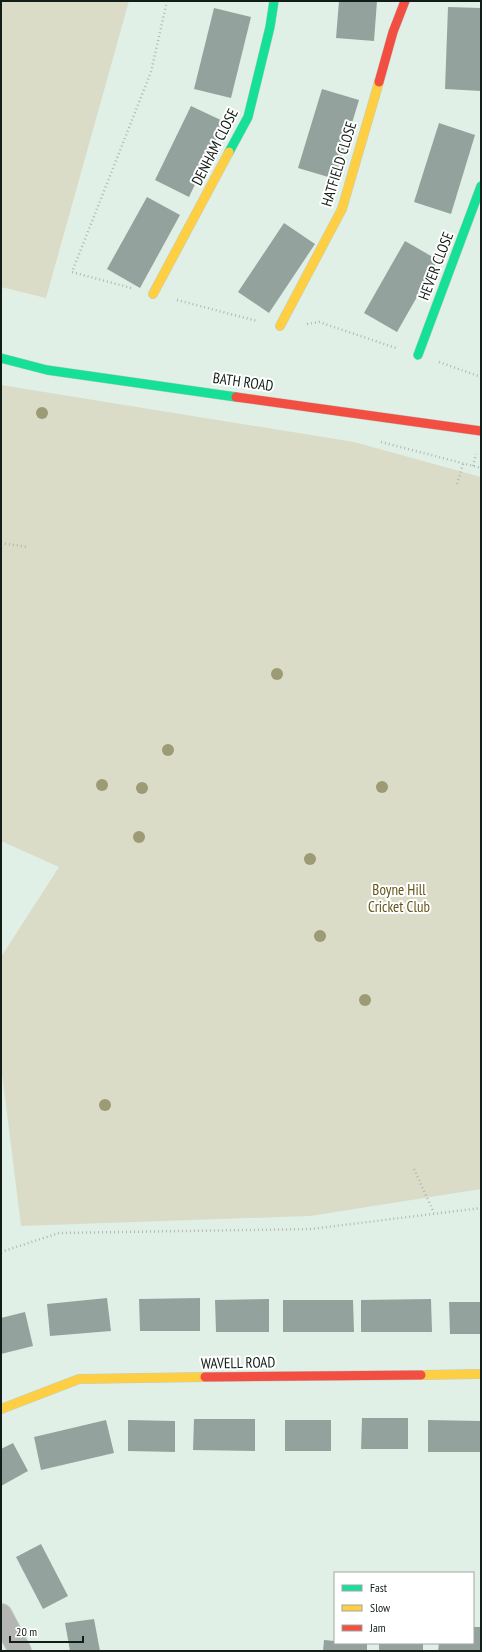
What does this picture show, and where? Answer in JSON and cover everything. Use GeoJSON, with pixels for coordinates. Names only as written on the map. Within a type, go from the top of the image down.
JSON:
{"type":"FeatureCollection","features":[{"type":"Feature","properties":{"kind":"street","name":"DENHAM CLOSE"},"geometry":{"type":"LineString","coordinates":[[153,294],[248,117],[270,27],[274,1]]}},
{"type":"Feature","properties":{"kind":"street","name":"HATFIELD CLOSE"},"geometry":{"type":"LineString","coordinates":[[280,326],[342,209],[393,32],[405,1]]}},
{"type":"Feature","properties":{"kind":"street","name":"HEVER CLOSE"},"geometry":{"type":"LineString","coordinates":[[418,355],[481,186]]}},
{"type":"Feature","properties":{"kind":"street","name":"BATH ROAD"},"geometry":{"type":"LineString","coordinates":[[1,358],[47,370],[481,431]]}},
{"type":"Feature","properties":{"kind":"street","name":"WAVELL ROAD"},"geometry":{"type":"LineString","coordinates":[[1,1409],[79,1379],[481,1374]]}},
{"type":"Feature","properties":{"kind":"street"},"geometry":{"type":"LineString","coordinates":[[1,1615],[20,1651]]}},
{"type":"Feature","properties":{"kind":"path"},"geometry":{"type":"LineString","coordinates":[[167,1],[151,72],[72,272],[280,326],[319,322],[481,376]]}},
{"type":"Feature","properties":{"kind":"path"},"geometry":{"type":"LineString","coordinates":[[378,442],[481,468]]}},
{"type":"Feature","properties":{"kind":"path"},"geometry":{"type":"LineString","coordinates":[[457,484],[463,464]]}},
{"type":"Feature","properties":{"kind":"path"},"geometry":{"type":"LineString","coordinates":[[1,543],[28,547]]}},
{"type":"Feature","properties":{"kind":"path"},"geometry":{"type":"LineString","coordinates":[[414,1169],[434,1213]]}},
{"type":"Feature","properties":{"kind":"path"},"geometry":{"type":"LineString","coordinates":[[1,1252],[59,1233],[311,1229],[481,1208]]}},
{"type":"Feature","properties":{"kind":"green space"},"geometry":{"type":"Polygon","coordinates":[[[1,1],[129,1],[46,298],[1,287],[1,1]]]}},
{"type":"Feature","properties":{"kind":"green space","name":"Boyne Hill Cricket Club"},"geometry":{"type":"Polygon","coordinates":[[[1,385],[354,442],[481,477],[481,1189],[310,1216],[21,1226],[1,1066],[1,957],[59,867],[1,841],[1,385]]]}},
{"type":"Feature","properties":{"kind":"building"},"geometry":{"type":"Polygon","coordinates":[[[339,1],[377,1],[374,41],[336,38],[339,1]]]}},
{"type":"Feature","properties":{"kind":"building"},"geometry":{"type":"Polygon","coordinates":[[[448,7],[481,8],[481,91],[445,89],[448,7]]]}},
{"type":"Feature","properties":{"kind":"building"},"geometry":{"type":"Polygon","coordinates":[[[214,8],[251,17],[231,98],[194,89],[214,8]]]}},
{"type":"Feature","properties":{"kind":"building"},"geometry":{"type":"Polygon","coordinates":[[[322,89],[359,100],[335,179],[298,168],[322,89]]]}},
{"type":"Feature","properties":{"kind":"building"},"geometry":{"type":"Polygon","coordinates":[[[191,106],[225,122],[189,197],[155,180],[191,106]]]}},
{"type":"Feature","properties":{"kind":"building"},"geometry":{"type":"Polygon","coordinates":[[[439,123],[475,135],[451,214],[414,202],[439,123]]]}},
{"type":"Feature","properties":{"kind":"building"},"geometry":{"type":"Polygon","coordinates":[[[147,197],[180,215],[140,288],[107,269],[147,197]]]}},
{"type":"Feature","properties":{"kind":"building"},"geometry":{"type":"Polygon","coordinates":[[[284,223],[315,244],[269,313],[238,292],[284,223]]]}},
{"type":"Feature","properties":{"kind":"building"},"geometry":{"type":"Polygon","coordinates":[[[405,241],[438,260],[397,332],[364,313],[405,241]]]}},
{"type":"Feature","properties":{"kind":"building"},"geometry":{"type":"Polygon","coordinates":[[[107,1298],[111,1331],[50,1336],[47,1304],[107,1298]]]}},
{"type":"Feature","properties":{"kind":"building"},"geometry":{"type":"Polygon","coordinates":[[[200,1298],[200,1331],[140,1331],[139,1299],[200,1298]]]}},
{"type":"Feature","properties":{"kind":"building"},"geometry":{"type":"Polygon","coordinates":[[[269,1299],[269,1332],[216,1332],[215,1300],[269,1299]]]}},
{"type":"Feature","properties":{"kind":"building"},"geometry":{"type":"Polygon","coordinates":[[[431,1299],[432,1332],[361,1332],[361,1300],[431,1299]]]}},
{"type":"Feature","properties":{"kind":"building"},"geometry":{"type":"Polygon","coordinates":[[[283,1300],[353,1300],[354,1332],[283,1332],[283,1300]]]}},
{"type":"Feature","properties":{"kind":"building"},"geometry":{"type":"Polygon","coordinates":[[[449,1302],[481,1302],[481,1334],[450,1334],[449,1302]]]}},
{"type":"Feature","properties":{"kind":"building"},"geometry":{"type":"Polygon","coordinates":[[[25,1312],[33,1346],[1,1354],[1,1318],[25,1312]]]}},
{"type":"Feature","properties":{"kind":"building"},"geometry":{"type":"Polygon","coordinates":[[[362,1418],[408,1418],[408,1449],[361,1449],[362,1418]]]}},
{"type":"Feature","properties":{"kind":"building"},"geometry":{"type":"Polygon","coordinates":[[[194,1419],[255,1419],[255,1451],[193,1450],[194,1419]]]}},
{"type":"Feature","properties":{"kind":"building"},"geometry":{"type":"Polygon","coordinates":[[[106,1420],[114,1453],[41,1470],[34,1437],[106,1420]]]}},
{"type":"Feature","properties":{"kind":"building"},"geometry":{"type":"Polygon","coordinates":[[[128,1420],[175,1421],[175,1452],[128,1451],[128,1420]]]}},
{"type":"Feature","properties":{"kind":"building"},"geometry":{"type":"Polygon","coordinates":[[[285,1420],[331,1420],[331,1451],[285,1451],[285,1420]]]}},
{"type":"Feature","properties":{"kind":"building"},"geometry":{"type":"Polygon","coordinates":[[[428,1420],[481,1421],[481,1452],[428,1452],[428,1420]]]}},
{"type":"Feature","properties":{"kind":"building"},"geometry":{"type":"Polygon","coordinates":[[[13,1443],[28,1471],[1,1486],[1,1449],[13,1443]]]}},
{"type":"Feature","properties":{"kind":"building"},"geometry":{"type":"Polygon","coordinates":[[[41,1544],[68,1596],[43,1609],[16,1557],[41,1544]]]}},
{"type":"Feature","properties":{"kind":"building"},"geometry":{"type":"Polygon","coordinates":[[[94,1619],[100,1651],[70,1651],[65,1623],[94,1619]]]}},
{"type":"Feature","properties":{"kind":"building"},"geometry":{"type":"Polygon","coordinates":[[[474,1627],[481,1627],[481,1651],[438,1651],[439,1644],[474,1644],[474,1627]]]}},
{"type":"Feature","properties":{"kind":"building"},"geometry":{"type":"Polygon","coordinates":[[[324,1640],[334,1641],[334,1644],[367,1644],[367,1651],[323,1651],[324,1640]]]}},
{"type":"Feature","properties":{"kind":"building"},"geometry":{"type":"Polygon","coordinates":[[[379,1644],[423,1644],[423,1651],[379,1651],[379,1644]]]}},
{"type":"Feature","properties":{"kind":"traffic: fast"},"geometry":{"type":"LineString","coordinates":[[229,152],[248,117],[270,27],[274,1]]}},
{"type":"Feature","properties":{"kind":"traffic: fast"},"geometry":{"type":"LineString","coordinates":[[418,355],[481,186]]}},
{"type":"Feature","properties":{"kind":"traffic: fast"},"geometry":{"type":"LineString","coordinates":[[1,358],[47,370],[236,397]]}},
{"type":"Feature","properties":{"kind":"traffic: slow"},"geometry":{"type":"LineString","coordinates":[[280,326],[342,209],[379,82]]}},
{"type":"Feature","properties":{"kind":"traffic: slow"},"geometry":{"type":"LineString","coordinates":[[153,294],[229,152]]}},
{"type":"Feature","properties":{"kind":"traffic: slow"},"geometry":{"type":"LineString","coordinates":[[421,1375],[481,1374]]}},
{"type":"Feature","properties":{"kind":"traffic: slow"},"geometry":{"type":"LineString","coordinates":[[1,1409],[79,1379],[205,1377]]}},
{"type":"Feature","properties":{"kind":"traffic: jam"},"geometry":{"type":"LineString","coordinates":[[379,82],[393,32],[405,1]]}},
{"type":"Feature","properties":{"kind":"traffic: jam"},"geometry":{"type":"LineString","coordinates":[[236,397],[481,431]]}},
{"type":"Feature","properties":{"kind":"traffic: jam"},"geometry":{"type":"LineString","coordinates":[[205,1377],[421,1375]]}}]}
